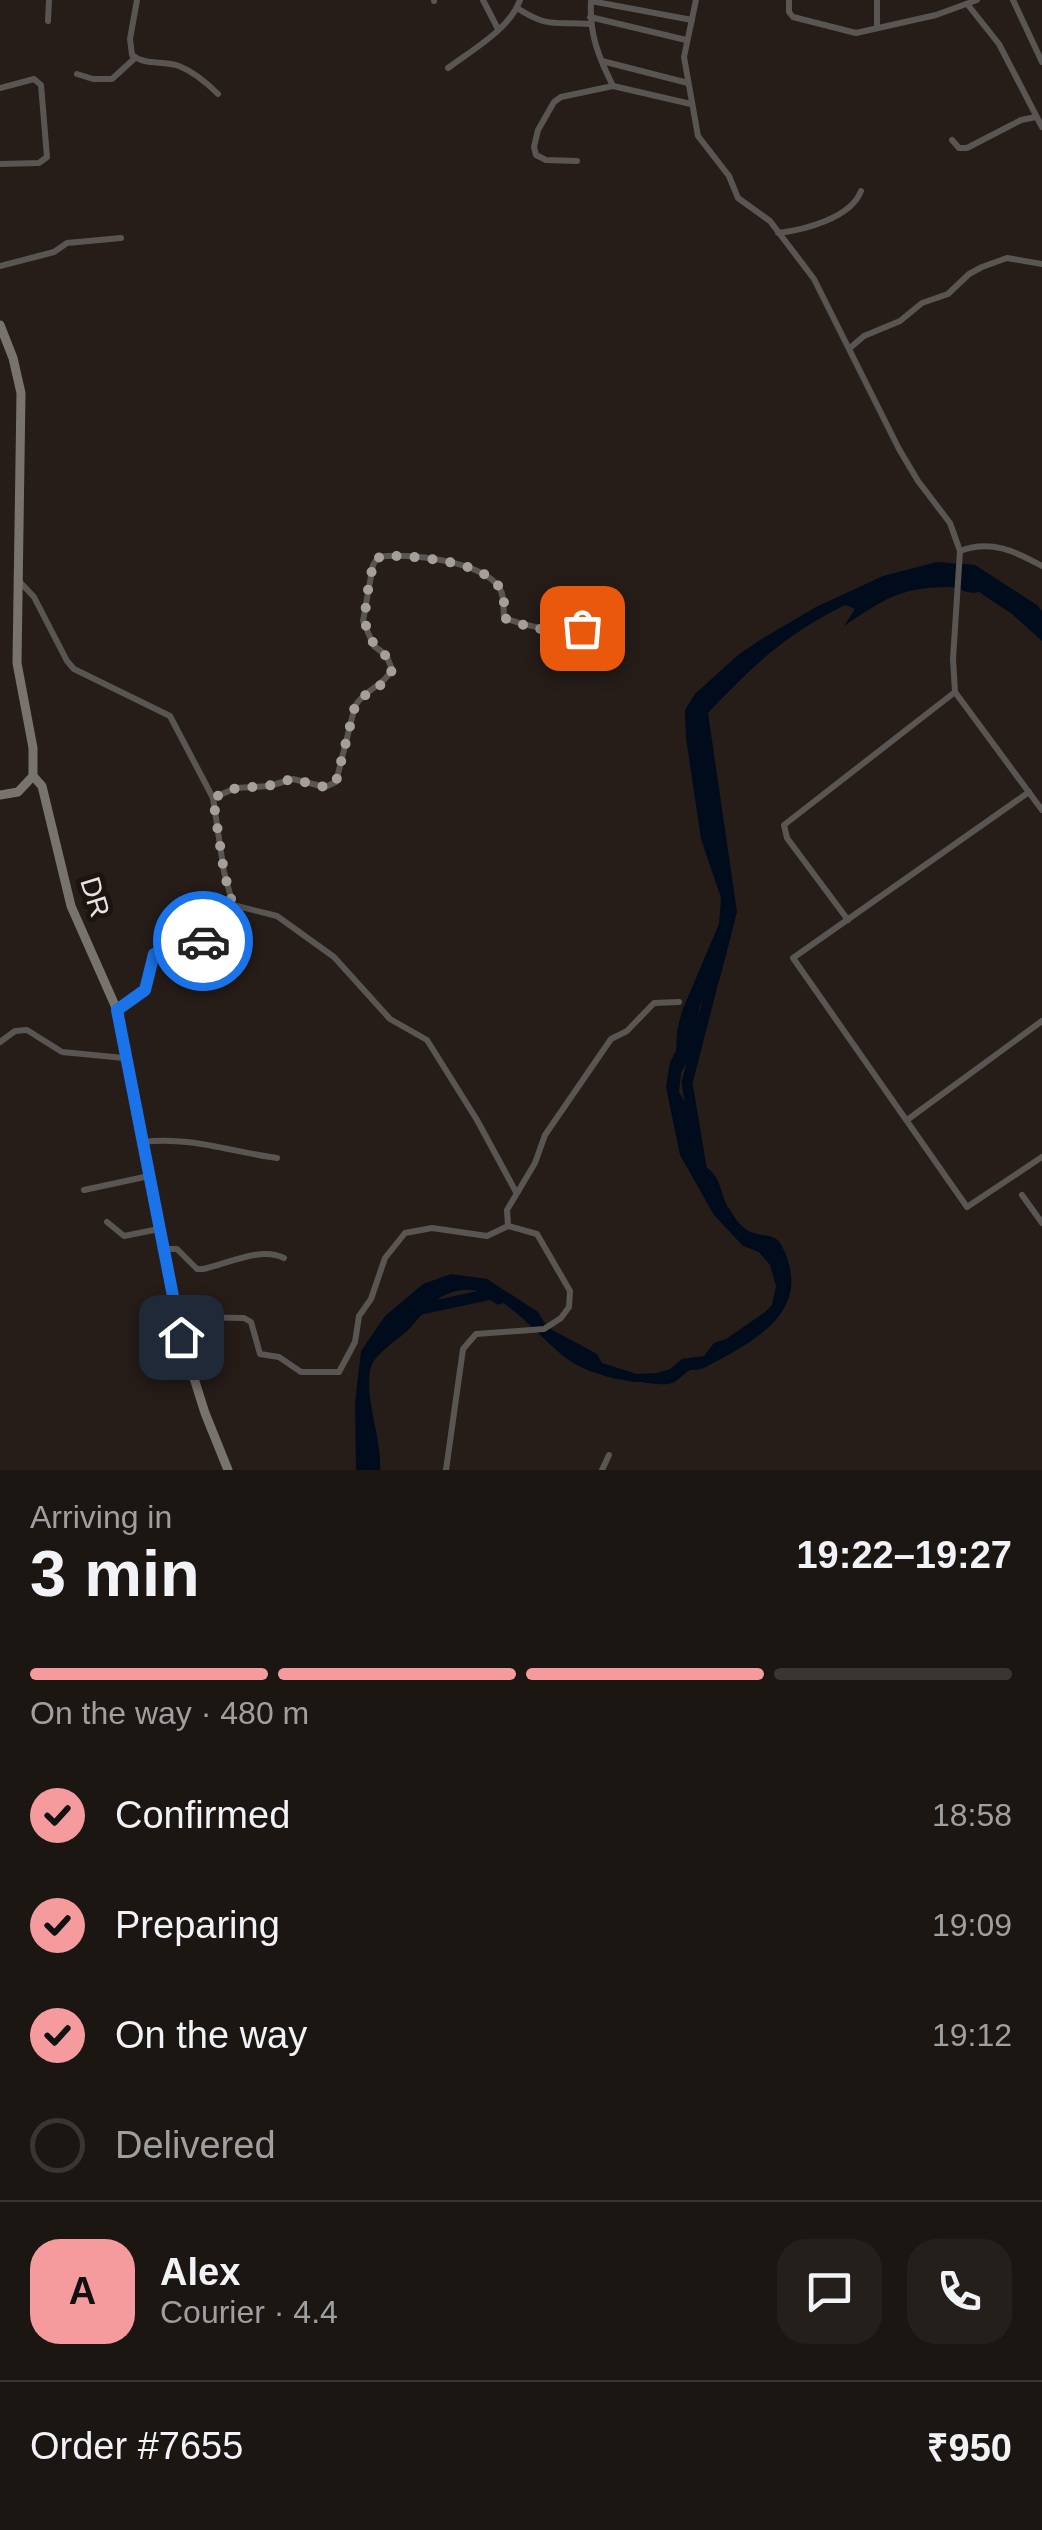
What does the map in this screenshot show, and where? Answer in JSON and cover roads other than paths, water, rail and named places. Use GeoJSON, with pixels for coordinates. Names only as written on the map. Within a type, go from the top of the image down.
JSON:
{"type":"FeatureCollection","features":[{"type":"Feature","properties":{"kind":"street"},"geometry":{"type":"LineString","coordinates":[[48,0],[48,21]]}},
{"type":"Feature","properties":{"kind":"street"},"geometry":{"type":"LineString","coordinates":[[135,58],[130,39],[137,0]]}},
{"type":"Feature","properties":{"kind":"street"},"geometry":{"type":"LineString","coordinates":[[483,0],[498,29]]}},
{"type":"Feature","properties":{"kind":"street"},"geometry":{"type":"LineString","coordinates":[[614,86],[600,60],[590,20],[591,0],[692,20]]}},
{"type":"Feature","properties":{"kind":"street"},"geometry":{"type":"LineString","coordinates":[[696,0],[684,57],[702,144],[728,176],[738,198],[759,211],[814,279],[898,449],[950,523],[960,556],[952,659],[955,692],[1042,810]]}},
{"type":"Feature","properties":{"kind":"street"},"geometry":{"type":"LineString","coordinates":[[789,0],[789,12],[794,17],[856,33],[973,2],[1042,127]]}},
{"type":"Feature","properties":{"kind":"street"},"geometry":{"type":"LineString","coordinates":[[877,0],[878,28]]}},
{"type":"Feature","properties":{"kind":"street"},"geometry":{"type":"LineString","coordinates":[[1013,0],[1042,62]]}},
{"type":"Feature","properties":{"kind":"street"},"geometry":{"type":"LineString","coordinates":[[448,68],[498,29],[519,4],[535,20],[556,26],[590,20],[686,40]]}},
{"type":"Feature","properties":{"kind":"street"},"geometry":{"type":"LineString","coordinates":[[76,74],[112,79],[135,58]]}},
{"type":"Feature","properties":{"kind":"street"},"geometry":{"type":"LineString","coordinates":[[135,58],[177,65],[205,80],[218,94]]}},
{"type":"Feature","properties":{"kind":"street"},"geometry":{"type":"LineString","coordinates":[[600,60],[688,83]]}},
{"type":"Feature","properties":{"kind":"street"},"geometry":{"type":"LineString","coordinates":[[0,88],[34,79],[41,85],[47,157],[38,163],[0,164]]}},
{"type":"Feature","properties":{"kind":"street"},"geometry":{"type":"LineString","coordinates":[[577,161],[546,160],[536,155],[534,147],[538,130],[561,97],[614,86],[691,104]]}},
{"type":"Feature","properties":{"kind":"street"},"geometry":{"type":"LineString","coordinates":[[952,140],[959,148],[967,148],[1036,116]]}},
{"type":"Feature","properties":{"kind":"street"},"geometry":{"type":"LineString","coordinates":[[778,233],[838,214],[857,201],[860,191]]}},
{"type":"Feature","properties":{"kind":"street"},"geometry":{"type":"LineString","coordinates":[[0,266],[54,252],[67,244],[122,238]]}},
{"type":"Feature","properties":{"kind":"street"},"geometry":{"type":"LineString","coordinates":[[850,348],[864,336],[900,321],[922,303],[948,294],[982,267],[1008,258],[1042,264]]}},
{"type":"Feature","properties":{"kind":"street","name":"DR"},"geometry":{"type":"LineString","coordinates":[[0,326],[21,393],[17,663],[33,776],[42,786],[71,906],[117,1010],[177,1317],[204,1414],[228,1470]]}},
{"type":"Feature","properties":{"kind":"street"},"geometry":{"type":"LineString","coordinates":[[960,556],[989,545],[1015,552],[1042,566]]}},
{"type":"Feature","properties":{"kind":"street"},"geometry":{"type":"LineString","coordinates":[[213,798],[236,788],[268,786],[292,779],[325,787],[336,782],[355,706],[392,669],[386,655],[374,646],[363,620],[378,558],[441,558],[477,573],[492,580],[502,592],[504,618],[535,629],[582,628],[601,619],[611,607]]}},
{"type":"Feature","properties":{"kind":"street"},"geometry":{"type":"LineString","coordinates":[[17,580],[34,597],[74,668],[170,716],[213,798],[233,906]]}},
{"type":"Feature","properties":{"kind":"street"},"geometry":{"type":"LineString","coordinates":[[848,920],[786,838],[784,825],[955,692]]}},
{"type":"Feature","properties":{"kind":"street"},"geometry":{"type":"LineString","coordinates":[[0,794],[18,792],[33,776]]}},
{"type":"Feature","properties":{"kind":"street"},"geometry":{"type":"LineString","coordinates":[[1028,792],[793,958],[968,1207],[1042,1157]]}},
{"type":"Feature","properties":{"kind":"street"},"geometry":{"type":"LineString","coordinates":[[117,1010],[145,990],[154,954],[210,937],[233,906]]}},
{"type":"Feature","properties":{"kind":"street"},"geometry":{"type":"LineString","coordinates":[[233,906],[278,916],[334,956],[390,1019],[427,1040],[516,1192]]}},
{"type":"Feature","properties":{"kind":"street"},"geometry":{"type":"LineString","coordinates":[[508,1226],[507,1210],[536,1163],[545,1135],[612,1039],[627,1031],[654,1002],[679,1002]]}},
{"type":"Feature","properties":{"kind":"street"},"geometry":{"type":"LineString","coordinates":[[907,1120],[1042,1021]]}},
{"type":"Feature","properties":{"kind":"street"},"geometry":{"type":"LineString","coordinates":[[0,1042],[27,1030],[62,1052],[124,1058]]}},
{"type":"Feature","properties":{"kind":"street"},"geometry":{"type":"LineString","coordinates":[[142,1142],[212,1143],[240,1153],[277,1158]]}},
{"type":"Feature","properties":{"kind":"street"},"geometry":{"type":"LineString","coordinates":[[84,1190],[149,1176]]}},
{"type":"Feature","properties":{"kind":"street"},"geometry":{"type":"LineString","coordinates":[[1022,1195],[1042,1223]]}},
{"type":"Feature","properties":{"kind":"street"},"geometry":{"type":"LineString","coordinates":[[107,1222],[124,1236],[159,1228]]}},
{"type":"Feature","properties":{"kind":"street"},"geometry":{"type":"LineString","coordinates":[[177,1317],[244,1318],[251,1322],[260,1354],[279,1357],[300,1372],[339,1372],[355,1342],[359,1316],[374,1294],[385,1258],[405,1233],[432,1228],[487,1236],[508,1226],[537,1234],[570,1291],[569,1307],[561,1318],[544,1328],[476,1334],[469,1339],[463,1349],[446,1470]]}},
{"type":"Feature","properties":{"kind":"street"},"geometry":{"type":"LineString","coordinates":[[162,1249],[177,1250],[203,1270],[273,1252],[284,1258]]}},
{"type":"Feature","properties":{"kind":"street"},"geometry":{"type":"LineString","coordinates":[[602,1470],[609,1455]]}},
{"type":"Feature","properties":{"kind":"water"},"geometry":{"type":"Polygon","coordinates":[[[937,562],[975,565],[1037,605],[1042,611],[1042,641],[979,592],[949,587],[917,589],[881,602],[844,626],[855,609],[845,605],[804,628],[771,652],[708,713],[737,912],[720,978],[711,985],[700,1006],[693,1051],[681,1073],[679,1092],[692,1115],[703,1165],[714,1175],[734,1216],[748,1231],[773,1237],[783,1248],[790,1269],[787,1303],[752,1341],[702,1369],[690,1370],[672,1383],[657,1384],[617,1379],[584,1368],[563,1355],[502,1302],[468,1290],[450,1293],[433,1303],[372,1365],[369,1383],[380,1470],[356,1470],[355,1403],[361,1351],[385,1316],[423,1284],[451,1274],[487,1279],[538,1312],[547,1327],[597,1354],[602,1363],[637,1374],[657,1373],[682,1359],[704,1356],[714,1343],[726,1339],[772,1305],[776,1286],[770,1265],[759,1252],[743,1246],[714,1215],[680,1155],[666,1087],[682,1011],[719,924],[721,898],[701,839],[685,710],[695,694],[738,655],[816,607],[883,576],[937,562]]]}},
{"type":"Feature","properties":{"kind":"waterway"},"geometry":{"type":"LineString","coordinates":[[701,1167],[687,1083],[716,970]]}},
{"type":"Feature","properties":{"kind":"waterway"},"geometry":{"type":"LineString","coordinates":[[416,1310],[491,1294],[499,1299]]}}]}
